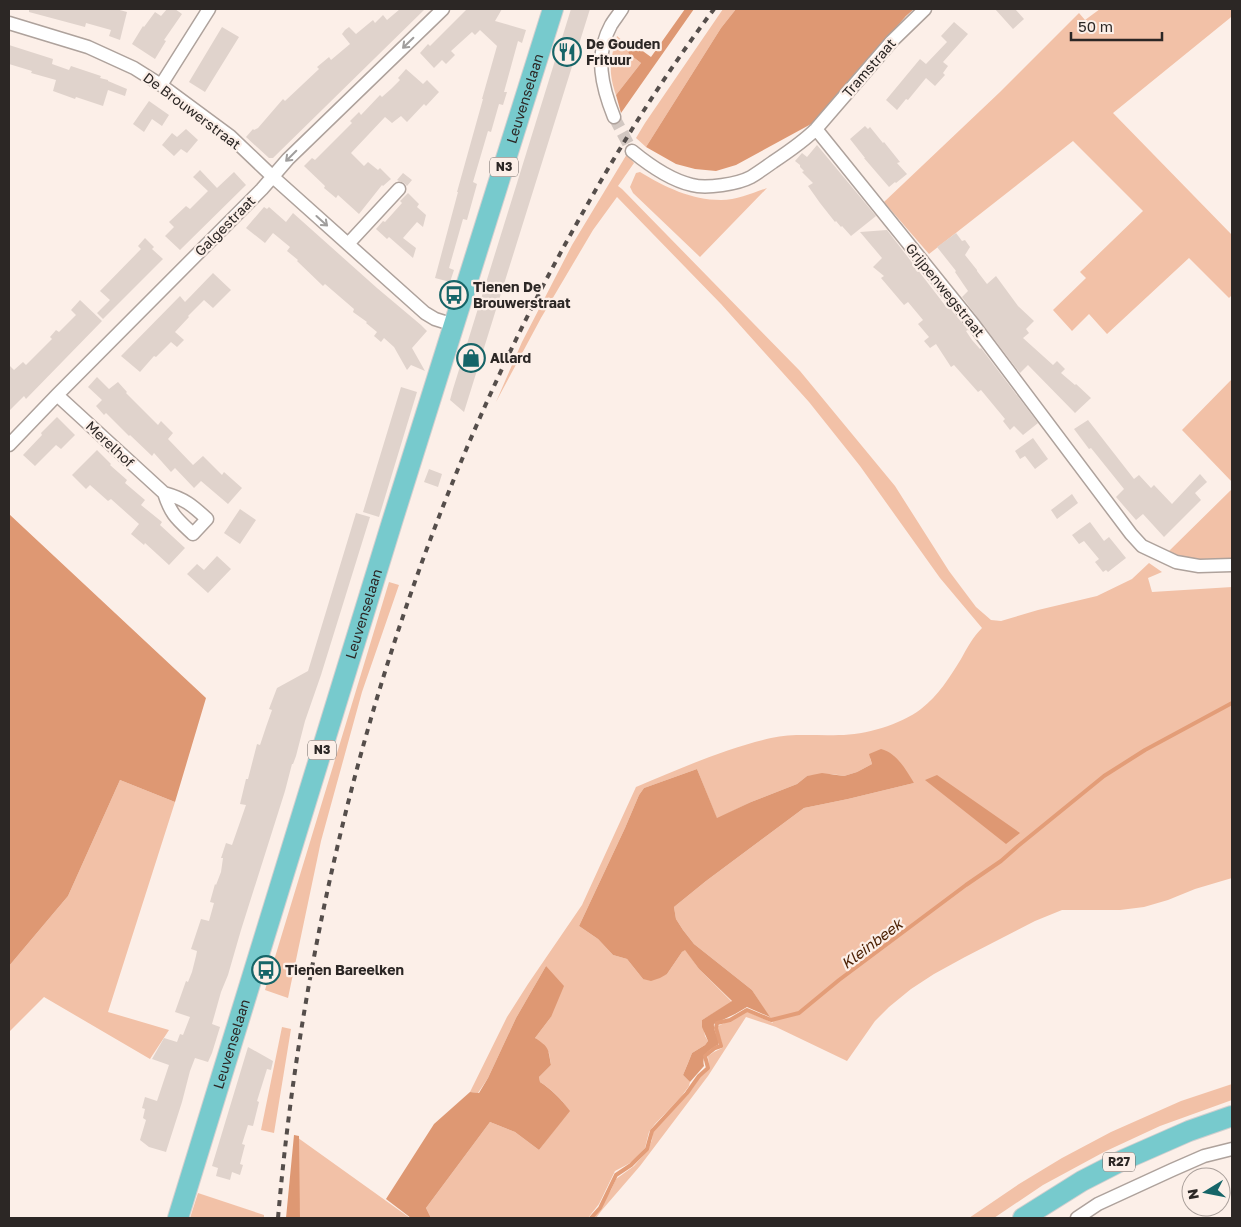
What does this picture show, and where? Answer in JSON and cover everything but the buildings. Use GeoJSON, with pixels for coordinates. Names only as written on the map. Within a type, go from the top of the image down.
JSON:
{"type":"FeatureCollection","features":[{"type":"Feature","properties":{"kind":"main road","name":"Leuvenselaan"},"geometry":{"type":"LineString","coordinates":[[178,1218],[386,541],[553,9]]}},
{"type":"Feature","properties":{"kind":"main road","name":"R27"},"geometry":{"type":"LineString","coordinates":[[1023,1218],[1082,1181],[1123,1160],[1189,1131],[1232,1116]]}},
{"type":"Feature","properties":{"kind":"street"},"geometry":{"type":"LineString","coordinates":[[161,85],[209,9]]}},
{"type":"Feature","properties":{"kind":"street","name":"Galgestraat"},"geometry":{"type":"LineString","coordinates":[[9,446],[57,395],[262,189],[288,159],[443,9]]}},
{"type":"Feature","properties":{"kind":"street"},"geometry":{"type":"LineString","coordinates":[[614,117],[606,98],[603,84],[602,55],[605,39],[622,9]]}},
{"type":"Feature","properties":{"kind":"street","name":"Tramstraat"},"geometry":{"type":"LineString","coordinates":[[816,129],[892,42],[925,9]]}},
{"type":"Feature","properties":{"kind":"street","name":"De Brouwerstraat"},"geometry":{"type":"LineString","coordinates":[[9,23],[88,48],[134,68],[161,85],[230,136],[424,313],[454,325]]}},
{"type":"Feature","properties":{"kind":"street"},"geometry":{"type":"LineString","coordinates":[[632,151],[644,161],[673,178],[693,186],[735,184],[750,177],[794,148],[816,129]]}},
{"type":"Feature","properties":{"kind":"street","name":"Grijpenwegstraat"},"geometry":{"type":"LineString","coordinates":[[816,129],[974,325],[1142,546],[1176,562],[1199,566],[1232,565]]}},
{"type":"Feature","properties":{"kind":"street"},"geometry":{"type":"LineString","coordinates":[[348,244],[399,189]]}},
{"type":"Feature","properties":{"kind":"street","name":"Merelhof"},"geometry":{"type":"LineString","coordinates":[[57,395],[164,493]]}},
{"type":"Feature","properties":{"kind":"street"},"geometry":{"type":"LineString","coordinates":[[1078,1218],[1098,1204],[1172,1170],[1204,1156],[1232,1149]]}},
{"type":"Feature","properties":{"kind":"shaded area"},"geometry":{"type":"Polygon","coordinates":[[[685,9],[694,9],[621,113],[616,95],[641,63],[628,53],[633,44],[651,57],[685,9]]]}},
{"type":"Feature","properties":{"kind":"shaded area"},"geometry":{"type":"Polygon","coordinates":[[[723,9],[736,9],[721,28],[646,147],[636,138],[723,9]]]}},
{"type":"Feature","properties":{"kind":"shaded area"},"geometry":{"type":"Polygon","coordinates":[[[736,9],[914,9],[813,123],[736,165],[716,171],[695,169],[676,164],[646,147],[721,28],[736,9]]]}},
{"type":"Feature","properties":{"kind":"shaded area"},"geometry":{"type":"Polygon","coordinates":[[[1100,9],[1232,9],[1232,16],[1230,18],[1113,113],[1232,235],[1232,295],[1229,298],[1189,258],[1107,334],[1089,314],[1072,331],[1053,310],[1086,278],[1080,272],[1143,211],[1073,141],[929,254],[884,202],[1000,92],[1079,13],[1085,20],[1100,9]]]}},
{"type":"Feature","properties":{"kind":"shaded area"},"geometry":{"type":"Polygon","coordinates":[[[617,36],[631,48],[628,53],[641,63],[616,95],[611,66],[617,36]]]}},
{"type":"Feature","properties":{"kind":"shaded area"},"geometry":{"type":"Polygon","coordinates":[[[627,154],[634,163],[618,186],[800,371],[895,486],[949,571],[976,607],[991,620],[1001,621],[1097,596],[1132,579],[1149,563],[1162,572],[1148,578],[1152,592],[1232,587],[1232,878],[1144,907],[1120,910],[1062,910],[1035,921],[934,974],[911,989],[875,1021],[847,1061],[776,1027],[746,1017],[708,1076],[640,1166],[596,1218],[593,1218],[616,1179],[634,1166],[648,1150],[653,1131],[706,1072],[709,1067],[708,1056],[722,1048],[718,1026],[746,1011],[773,1023],[752,990],[694,944],[676,919],[674,907],[804,808],[914,783],[870,758],[872,764],[857,772],[844,776],[832,774],[807,776],[797,784],[751,802],[717,819],[697,769],[644,788],[639,795],[579,926],[598,939],[613,955],[627,959],[643,979],[667,974],[685,949],[699,969],[732,1002],[702,1020],[705,1036],[708,1041],[692,1053],[683,1075],[690,1082],[689,1086],[649,1132],[645,1148],[632,1162],[615,1171],[599,1204],[588,1218],[431,1218],[426,1208],[490,1122],[515,1132],[539,1150],[569,1111],[556,1095],[540,1082],[539,1077],[551,1065],[549,1053],[535,1038],[551,1017],[546,966],[516,1018],[488,1078],[478,1093],[470,1092],[507,1017],[582,905],[636,787],[703,759],[754,742],[788,736],[849,735],[882,728],[903,720],[921,709],[938,692],[982,628],[940,578],[860,466],[809,402],[721,304],[617,197],[593,230],[541,318],[496,402],[522,342],[572,245],[627,154]]]}},
{"type":"Feature","properties":{"kind":"shaded area"},"geometry":{"type":"Polygon","coordinates":[[[640,172],[679,192],[699,198],[733,199],[767,188],[700,257],[633,193],[630,187],[636,173],[640,172]]]}},
{"type":"Feature","properties":{"kind":"shaded area"},"geometry":{"type":"Polygon","coordinates":[[[1232,379],[1232,482],[1182,430],[1232,379]]]}},
{"type":"Feature","properties":{"kind":"shaded area"},"geometry":{"type":"Polygon","coordinates":[[[1232,489],[1232,561],[1191,561],[1168,552],[1232,489]]]}},
{"type":"Feature","properties":{"kind":"shaded area"},"geometry":{"type":"Polygon","coordinates":[[[9,514],[206,698],[175,802],[120,780],[68,896],[9,966],[9,514]]]}},
{"type":"Feature","properties":{"kind":"shaded area"},"geometry":{"type":"Polygon","coordinates":[[[389,582],[399,585],[362,692],[321,841],[288,998],[265,990],[389,582]]]}},
{"type":"Feature","properties":{"kind":"shaded area"},"geometry":{"type":"Polygon","coordinates":[[[881,749],[896,758],[914,783],[804,808],[674,907],[676,919],[694,944],[752,990],[770,1017],[747,1007],[714,1024],[718,1045],[707,1053],[703,1062],[704,1066],[690,1082],[683,1075],[692,1053],[708,1041],[702,1027],[702,1020],[732,1001],[699,969],[685,950],[667,974],[651,981],[643,979],[627,959],[613,955],[598,939],[579,926],[639,795],[644,788],[697,769],[717,818],[797,784],[807,776],[822,773],[844,776],[857,772],[872,764],[869,754],[881,749]]]}},
{"type":"Feature","properties":{"kind":"shaded area"},"geometry":{"type":"Polygon","coordinates":[[[937,775],[1020,833],[1006,844],[925,780],[937,775]]]}},
{"type":"Feature","properties":{"kind":"shaded area"},"geometry":{"type":"Polygon","coordinates":[[[120,780],[175,802],[108,1012],[169,1030],[150,1059],[44,997],[9,1032],[9,966],[68,896],[120,780]]]}},
{"type":"Feature","properties":{"kind":"shaded area"},"geometry":{"type":"Polygon","coordinates":[[[546,966],[564,986],[551,1017],[535,1038],[547,1048],[551,1065],[539,1077],[540,1082],[556,1095],[570,1111],[539,1150],[515,1132],[490,1122],[426,1208],[431,1218],[411,1218],[386,1199],[434,1124],[470,1092],[479,1093],[516,1018],[546,966]]]}},
{"type":"Feature","properties":{"kind":"shaded area"},"geometry":{"type":"Polygon","coordinates":[[[282,1027],[291,1029],[274,1133],[261,1130],[282,1027]]]}},
{"type":"Feature","properties":{"kind":"shaded area"},"geometry":{"type":"Polygon","coordinates":[[[1232,1084],[1232,1100],[1160,1126],[1104,1152],[1043,1185],[994,1218],[969,1218],[1019,1184],[1111,1132],[1181,1101],[1232,1084]]]}},
{"type":"Feature","properties":{"kind":"shaded area"},"geometry":{"type":"Polygon","coordinates":[[[294,1135],[410,1218],[300,1218],[294,1135]]]}},
{"type":"Feature","properties":{"kind":"shaded area"},"geometry":{"type":"Polygon","coordinates":[[[294,1135],[299,1136],[300,1218],[286,1218],[294,1135]]]}},
{"type":"Feature","properties":{"kind":"shaded area"},"geometry":{"type":"Polygon","coordinates":[[[198,1193],[264,1215],[264,1218],[190,1218],[198,1193]]]}},
{"type":"Feature","properties":{"kind":"waterway","name":"Kleinbeek"},"geometry":{"type":"LineString","coordinates":[[591,1218],[600,1208],[616,1175],[631,1165],[647,1149],[652,1131],[708,1068],[705,1056],[721,1046],[716,1028],[717,1023],[730,1020],[747,1010],[771,1020],[799,1013],[839,980],[1001,861],[1104,776],[1145,750],[1232,703]]}},
{"type":"Feature","properties":{"kind":"tunnel"},"geometry":{"type":"LineString","coordinates":[[614,117],[632,151]]}},
{"type":"Feature","properties":{"kind":"railway"},"geometry":{"type":"LineString","coordinates":[[278,1218],[292,1089],[313,960],[341,832],[375,705],[416,580],[463,458],[517,338],[577,223],[659,87],[714,9]]}},
{"type":"Feature","properties":{"kind":"place","name":"De Gouden Frituur"},"geometry":{"type":"Point","coordinates":[567,52]}},
{"type":"Feature","properties":{"kind":"place","name":"Tienen De Brouwerstraat"},"geometry":{"type":"Point","coordinates":[454,295]}},
{"type":"Feature","properties":{"kind":"place","name":"Allard"},"geometry":{"type":"Point","coordinates":[471,358]}},
{"type":"Feature","properties":{"kind":"place","name":"Tienen Bareelken"},"geometry":{"type":"Point","coordinates":[266,970]}}]}
